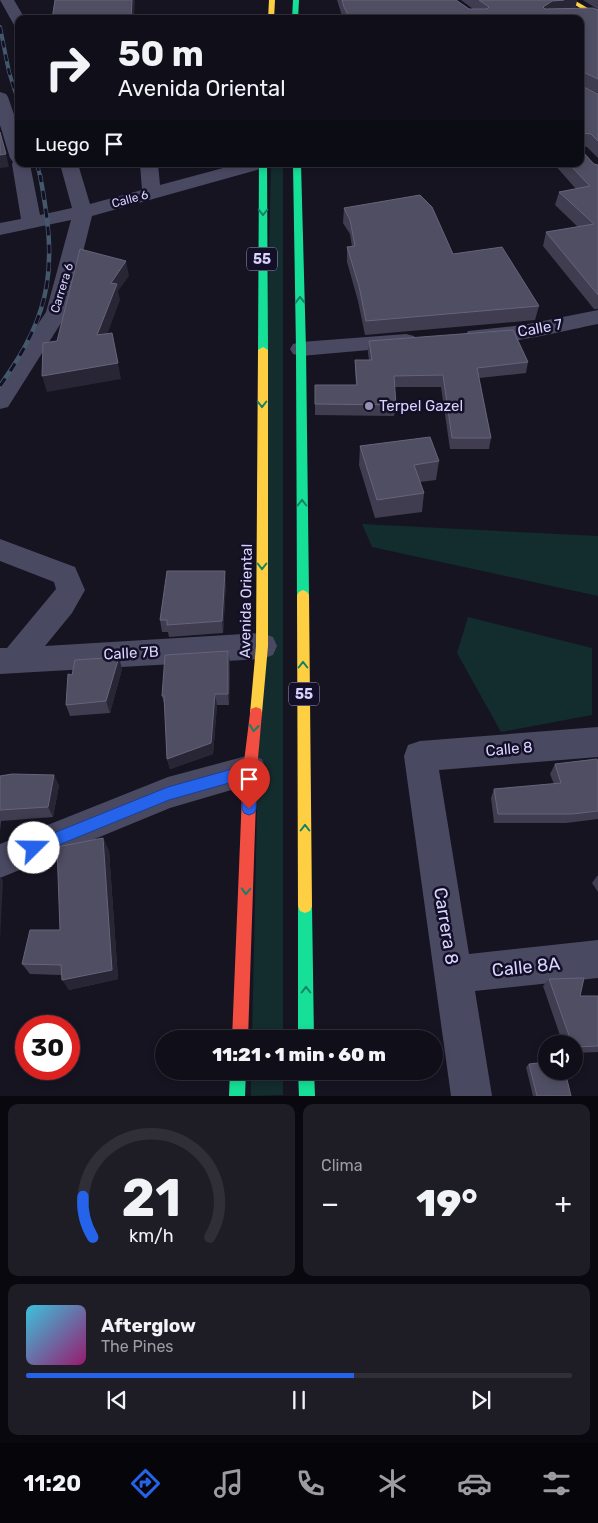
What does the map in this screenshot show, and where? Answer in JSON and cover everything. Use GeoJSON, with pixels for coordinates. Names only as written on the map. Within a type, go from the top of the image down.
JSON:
{"type":"FeatureCollection","features":[{"type":"Feature","properties":{"kind":"main road"},"geometry":{"type":"LineString","coordinates":[[271,15],[272,0]]}},
{"type":"Feature","properties":{"kind":"main road"},"geometry":{"type":"LineString","coordinates":[[295,15],[296,0]]}},
{"type":"Feature","properties":{"kind":"main road"},"geometry":{"type":"LineString","coordinates":[[570,0],[597,13]]}},
{"type":"Feature","properties":{"kind":"main road"},"geometry":{"type":"LineString","coordinates":[[584,0],[597,13]]}},
{"type":"Feature","properties":{"kind":"main road","name":"Avenida Oriental"},"geometry":{"type":"LineString","coordinates":[[240,1030],[250,770],[262,646],[263,167]]}},
{"type":"Feature","properties":{"kind":"main road","name":"55"},"geometry":{"type":"LineString","coordinates":[[297,167],[301,349],[306,1030]]}},
{"type":"Feature","properties":{"kind":"main road"},"geometry":{"type":"LineString","coordinates":[[237,1096],[238,1080]]}},
{"type":"Feature","properties":{"kind":"main road"},"geometry":{"type":"LineString","coordinates":[[306,1080],[306,1096]]}},
{"type":"Feature","properties":{"kind":"street"},"geometry":{"type":"LineString","coordinates":[[7,0],[15,15]]}},
{"type":"Feature","properties":{"kind":"street"},"geometry":{"type":"LineString","coordinates":[[582,15],[597,13]]}},
{"type":"Feature","properties":{"kind":"street"},"geometry":{"type":"LineString","coordinates":[[0,97],[6,132],[15,160]]}},
{"type":"Feature","properties":{"kind":"street"},"geometry":{"type":"LineString","coordinates":[[17,167],[32,223]]}},
{"type":"Feature","properties":{"kind":"street"},"geometry":{"type":"LineString","coordinates":[[70,167],[83,212]]}},
{"type":"Feature","properties":{"kind":"street"},"geometry":{"type":"LineString","coordinates":[[149,167],[152,193]]}},
{"type":"Feature","properties":{"kind":"street","name":"Calle 6"},"geometry":{"type":"LineString","coordinates":[[0,229],[83,212],[236,167]]}},
{"type":"Feature","properties":{"kind":"street","name":"Carrera 6"},"geometry":{"type":"LineString","coordinates":[[0,400],[57,312],[83,212]]}},
{"type":"Feature","properties":{"kind":"street","name":"Calle 7"},"geometry":{"type":"LineString","coordinates":[[455,337],[523,332],[598,317]]}},
{"type":"Feature","properties":{"kind":"street"},"geometry":{"type":"LineString","coordinates":[[301,349],[426,339]]}},
{"type":"Feature","properties":{"kind":"street"},"geometry":{"type":"LineString","coordinates":[[0,550],[65,575],[71,590],[62,605],[8,660]]}},
{"type":"Feature","properties":{"kind":"street","name":"Calle 7B"},"geometry":{"type":"LineString","coordinates":[[8,660],[262,646]]}},
{"type":"Feature","properties":{"kind":"street","name":"Calle 8"},"geometry":{"type":"LineString","coordinates":[[420,756],[598,742]]}},
{"type":"Feature","properties":{"kind":"street","name":"Carrera 8"},"geometry":{"type":"LineString","coordinates":[[420,756],[472,1096]]}},
{"type":"Feature","properties":{"kind":"street"},"geometry":{"type":"LineString","coordinates":[[0,861],[168,794],[250,770]]}},
{"type":"Feature","properties":{"kind":"street","name":"Calle 8A"},"geometry":{"type":"LineString","coordinates":[[454,975],[598,959]]}},
{"type":"Feature","properties":{"kind":"green space"},"geometry":{"type":"Polygon","coordinates":[[[271,167],[283,167],[283,1030],[252,1030],[271,167]]]}},
{"type":"Feature","properties":{"kind":"green space"},"geometry":{"type":"Polygon","coordinates":[[[362,524],[598,536],[598,596],[372,547],[362,524]]]}},
{"type":"Feature","properties":{"kind":"green space"},"geometry":{"type":"Polygon","coordinates":[[[468,617],[592,648],[592,715],[501,732],[457,653],[468,617]]]}},
{"type":"Feature","properties":{"kind":"green space"},"geometry":{"type":"Polygon","coordinates":[[[251,1080],[283,1080],[283,1095],[251,1096],[251,1080]]]}},
{"type":"Feature","properties":{"kind":"building"},"geometry":{"type":"Polygon","coordinates":[[[55,0],[132,0],[131,15],[53,15],[55,0]]]}},
{"type":"Feature","properties":{"kind":"building"},"geometry":{"type":"Polygon","coordinates":[[[342,0],[456,0],[469,9],[487,9],[489,7],[479,0],[564,0],[552,1],[543,7],[545,9],[593,8],[598,10],[598,79],[584,72],[584,15],[348,15],[342,0]]]}},
{"type":"Feature","properties":{"kind":"building"},"geometry":{"type":"Polygon","coordinates":[[[584,87],[598,94],[598,141],[591,134],[584,133],[584,87]]]}},
{"type":"Feature","properties":{"kind":"building"},"geometry":{"type":"Polygon","coordinates":[[[0,132],[6,154],[0,155],[0,132]]]}},
{"type":"Feature","properties":{"kind":"building"},"geometry":{"type":"Polygon","coordinates":[[[584,153],[594,164],[598,165],[598,295],[546,232],[594,224],[559,192],[590,186],[572,167],[584,167],[584,153]]]}},
{"type":"Feature","properties":{"kind":"building"},"geometry":{"type":"Polygon","coordinates":[[[420,195],[432,207],[453,254],[502,247],[539,306],[366,321],[359,286],[347,247],[355,246],[350,220],[344,208],[420,195]]]}},
{"type":"Feature","properties":{"kind":"building"},"geometry":{"type":"Polygon","coordinates":[[[80,249],[126,261],[111,283],[117,284],[97,335],[112,333],[118,363],[42,376],[43,343],[57,341],[80,249]]]}},
{"type":"Feature","properties":{"kind":"building"},"geometry":{"type":"Polygon","coordinates":[[[513,330],[528,362],[477,368],[491,438],[452,438],[443,375],[394,376],[396,405],[315,404],[315,385],[357,385],[355,360],[372,360],[369,341],[513,330]]]}},
{"type":"Feature","properties":{"kind":"building"},"geometry":{"type":"Polygon","coordinates":[[[430,437],[439,461],[414,465],[424,493],[377,500],[360,446],[430,437]]]}},
{"type":"Feature","properties":{"kind":"building"},"geometry":{"type":"Polygon","coordinates":[[[167,571],[225,571],[222,621],[167,625],[167,620],[160,620],[167,571]]]}},
{"type":"Feature","properties":{"kind":"building"},"geometry":{"type":"Polygon","coordinates":[[[228,651],[228,694],[215,694],[211,743],[167,759],[164,696],[162,696],[165,655],[228,651]]]}},
{"type":"Feature","properties":{"kind":"building"},"geometry":{"type":"Polygon","coordinates":[[[119,657],[106,701],[66,705],[68,674],[72,675],[75,660],[119,657]]]}},
{"type":"Feature","properties":{"kind":"building"},"geometry":{"type":"Polygon","coordinates":[[[597,759],[598,811],[572,814],[498,814],[494,789],[561,783],[555,764],[597,759]]]}},
{"type":"Feature","properties":{"kind":"building"},"geometry":{"type":"Polygon","coordinates":[[[12,774],[54,775],[48,807],[0,810],[0,776],[12,774]]]}},
{"type":"Feature","properties":{"kind":"building"},"geometry":{"type":"Polygon","coordinates":[[[103,838],[112,970],[62,980],[61,965],[22,964],[30,930],[60,930],[57,847],[103,838]]]}},
{"type":"Feature","properties":{"kind":"building"},"geometry":{"type":"Polygon","coordinates":[[[584,978],[580,996],[598,996],[598,1046],[583,1047],[583,1035],[569,1035],[549,979],[584,978]]]}},
{"type":"Feature","properties":{"kind":"building"},"geometry":{"type":"Polygon","coordinates":[[[538,1063],[538,1080],[567,1080],[571,1096],[537,1096],[529,1064],[538,1063]]]}},
{"type":"Feature","properties":{"kind":"railway"},"geometry":{"type":"LineString","coordinates":[[0,27],[15,91]]}},
{"type":"Feature","properties":{"kind":"railway"},"geometry":{"type":"LineString","coordinates":[[38,167],[40,176]]}},
{"type":"Feature","properties":{"kind":"railway"},"geometry":{"type":"LineString","coordinates":[[0,386],[18,359],[31,334],[41,310],[47,286],[49,235],[40,175]]}},
{"type":"Feature","properties":{"kind":"traffic: fast"},"geometry":{"type":"LineString","coordinates":[[295,15],[296,0]]}},
{"type":"Feature","properties":{"kind":"traffic: fast"},"geometry":{"type":"LineString","coordinates":[[263,167],[263,350]]}},
{"type":"Feature","properties":{"kind":"traffic: fast"},"geometry":{"type":"LineString","coordinates":[[297,167],[303,595]]}},
{"type":"Feature","properties":{"kind":"traffic: fast"},"geometry":{"type":"LineString","coordinates":[[305,906],[306,1030]]}},
{"type":"Feature","properties":{"kind":"traffic: fast"},"geometry":{"type":"LineString","coordinates":[[237,1096],[238,1080]]}},
{"type":"Feature","properties":{"kind":"traffic: fast"},"geometry":{"type":"LineString","coordinates":[[306,1080],[307,1096]]}},
{"type":"Feature","properties":{"kind":"traffic: slow"},"geometry":{"type":"LineString","coordinates":[[271,15],[272,0]]}},
{"type":"Feature","properties":{"kind":"traffic: slow"},"geometry":{"type":"LineString","coordinates":[[570,0],[598,17]]}},
{"type":"Feature","properties":{"kind":"traffic: slow"},"geometry":{"type":"LineString","coordinates":[[256,713],[262,646],[263,350]]}},
{"type":"Feature","properties":{"kind":"traffic: slow"},"geometry":{"type":"LineString","coordinates":[[303,595],[305,906]]}},
{"type":"Feature","properties":{"kind":"traffic: jam"},"geometry":{"type":"LineString","coordinates":[[240,1030],[250,770],[256,713]]}},
{"type":"Feature","properties":{"kind":"place","name":"Terpel Gazel"},"geometry":{"type":"Point","coordinates":[369,406]}},
{"type":"Feature","properties":{"kind":"route"},"geometry":{"type":"LineString","coordinates":[[34,848],[168,794],[250,770],[249,809]]}}]}
